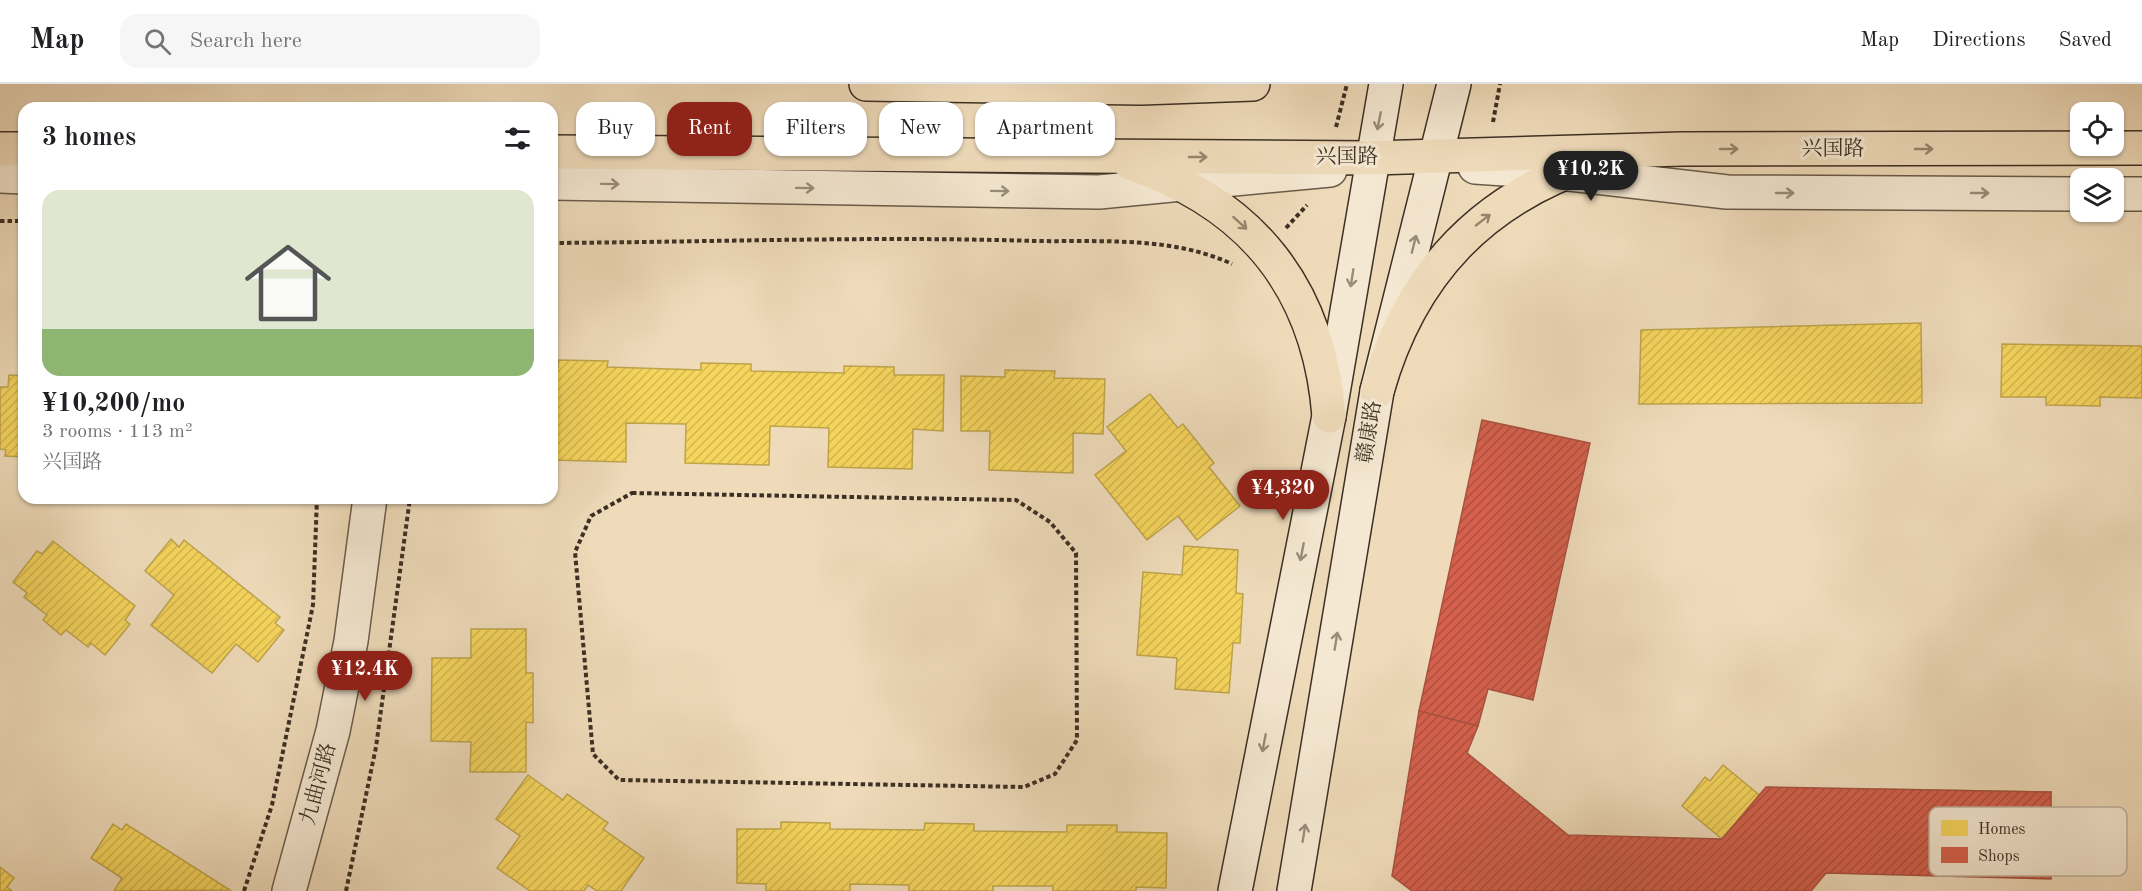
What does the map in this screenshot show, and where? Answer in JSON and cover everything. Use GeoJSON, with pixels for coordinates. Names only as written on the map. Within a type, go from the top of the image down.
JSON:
{"type":"FeatureCollection","features":[{"type":"Feature","properties":{"kind":"main road"},"geometry":{"type":"LineString","coordinates":[[866,84],[1148,86],[1253,84]]}},
{"type":"Feature","properties":{"kind":"main road","name":"兴国路"},"geometry":{"type":"LineString","coordinates":[[1093,156],[1371,164],[1682,150],[2142,148]]}},
{"type":"Feature","properties":{"kind":"main road"},"geometry":{"type":"LineString","coordinates":[[0,149],[18,149]]}},
{"type":"Feature","properties":{"kind":"main road"},"geometry":{"type":"LineString","coordinates":[[1377,391],[1387,355],[1422,287],[1445,256],[1472,229],[1502,206],[1562,173],[1606,159],[1643,152],[1682,150]]}},
{"type":"Feature","properties":{"kind":"main road","name":"兴国路"},"geometry":{"type":"LineString","coordinates":[[558,152],[975,155]]}},
{"type":"Feature","properties":{"kind":"main road"},"geometry":{"type":"LineString","coordinates":[[1093,156],[1128,162],[1182,183],[1223,208],[1273,257],[1292,286],[1319,348],[1327,382],[1329,416]]}},
{"type":"Feature","properties":{"kind":"street","name":"赣康路"},"geometry":{"type":"LineString","coordinates":[[1235,891],[1329,416],[1386,84]]}},
{"type":"Feature","properties":{"kind":"street","name":"赣康路"},"geometry":{"type":"LineString","coordinates":[[1294,891],[1377,391],[1454,84]]}},
{"type":"Feature","properties":{"kind":"street"},"geometry":{"type":"LineString","coordinates":[[1435,161],[1727,192],[2070,194]]}},
{"type":"Feature","properties":{"kind":"street"},"geometry":{"type":"LineString","coordinates":[[558,186],[1099,192],[1371,164]]}},
{"type":"Feature","properties":{"kind":"street"},"geometry":{"type":"LineString","coordinates":[[0,176],[18,177]]}},
{"type":"Feature","properties":{"kind":"street"},"geometry":{"type":"LineString","coordinates":[[2124,194],[2142,194]]}},
{"type":"Feature","properties":{"kind":"street","name":"九曲河路"},"geometry":{"type":"LineString","coordinates":[[289,891],[333,731],[347,664],[369,504]]}},
{"type":"Feature","properties":{"kind":"path"},"geometry":{"type":"LineString","coordinates":[[0,221],[18,221]]}},
{"type":"Feature","properties":{"kind":"path"},"geometry":{"type":"LineString","coordinates":[[558,243],[971,239],[1140,243],[1196,251],[1238,267]]}},
{"type":"Feature","properties":{"kind":"path"},"geometry":{"type":"LineString","coordinates":[[632,493],[1016,500],[1050,522],[1076,553],[1077,740],[1055,774],[1024,787],[620,780],[593,754],[575,552],[591,516],[632,493]]}},
{"type":"Feature","properties":{"kind":"path"},"geometry":{"type":"LineString","coordinates":[[244,891],[272,805],[313,605],[317,504]]}},
{"type":"Feature","properties":{"kind":"path"},"geometry":{"type":"LineString","coordinates":[[346,891],[376,747],[409,504]]}},
{"type":"Feature","properties":{"kind":"building: Homes"},"geometry":{"type":"Polygon","coordinates":[[[1921,323],[1922,403],[1639,404],[1641,330],[1921,323]]]}},
{"type":"Feature","properties":{"kind":"building: Homes"},"geometry":{"type":"Polygon","coordinates":[[[2002,344],[2142,346],[2142,398],[2100,397],[2100,406],[2046,405],[2046,397],[2001,397],[2002,344]]]}},
{"type":"Feature","properties":{"kind":"building: Homes"},"geometry":{"type":"Polygon","coordinates":[[[558,360],[608,361],[607,367],[701,370],[701,363],[751,364],[751,371],[844,373],[844,366],[894,367],[894,375],[944,375],[943,431],[913,429],[912,469],[828,467],[829,428],[770,426],[769,465],[685,463],[686,424],[626,423],[626,462],[558,460],[558,360]]]}},
{"type":"Feature","properties":{"kind":"building: Homes"},"geometry":{"type":"Polygon","coordinates":[[[1005,370],[1055,371],[1054,378],[1105,379],[1103,434],[1073,433],[1073,473],[989,470],[990,431],[961,431],[961,376],[1005,377],[1005,370]]]}},
{"type":"Feature","properties":{"kind":"building: Homes"},"geometry":{"type":"Polygon","coordinates":[[[9,375],[18,376],[18,457],[5,456],[6,450],[0,449],[0,387],[8,387],[9,375]]]}},
{"type":"Feature","properties":{"kind":"building: Homes"},"geometry":{"type":"Polygon","coordinates":[[[1150,394],[1178,428],[1183,424],[1214,463],[1209,467],[1240,506],[1197,540],[1178,516],[1147,540],[1095,475],[1126,451],[1107,427],[1150,394]]]}},
{"type":"Feature","properties":{"kind":"building: Homes"},"geometry":{"type":"Polygon","coordinates":[[[171,539],[179,547],[184,540],[280,617],[275,623],[284,630],[258,662],[236,644],[212,673],[151,625],[174,595],[145,571],[171,539]]]}},
{"type":"Feature","properties":{"kind":"building: Homes"},"geometry":{"type":"Polygon","coordinates":[[[53,541],[135,606],[125,620],[130,624],[105,655],[91,643],[88,647],[66,630],[61,635],[43,620],[47,615],[24,597],[27,593],[13,582],[37,551],[42,554],[53,541]]]}},
{"type":"Feature","properties":{"kind":"building: Homes"},"geometry":{"type":"Polygon","coordinates":[[[1184,546],[1238,550],[1236,593],[1243,594],[1240,643],[1233,643],[1229,693],[1175,689],[1177,658],[1137,655],[1143,572],[1182,575],[1184,546]]]}},
{"type":"Feature","properties":{"kind":"building: Homes"},"geometry":{"type":"Polygon","coordinates":[[[471,629],[526,629],[526,673],[533,673],[533,723],[526,722],[526,772],[470,772],[471,742],[431,741],[432,658],[471,658],[471,629]]]}},
{"type":"Feature","properties":{"kind":"building: Homes"},"geometry":{"type":"Polygon","coordinates":[[[1467,753],[1504,784],[1497,793],[1517,809],[1525,800],[1568,835],[1554,853],[1559,857],[1537,883],[1494,847],[1479,865],[1488,873],[1473,891],[1432,891],[1402,866],[1435,826],[1453,840],[1465,826],[1424,793],[1448,764],[1453,768],[1467,753]]]}},
{"type":"Feature","properties":{"kind":"building: Homes"},"geometry":{"type":"Polygon","coordinates":[[[1723,765],[1762,797],[1755,806],[1775,822],[1782,813],[1825,849],[1811,866],[1816,870],[1799,891],[1788,891],[1751,861],[1737,878],[1746,886],[1742,891],[1673,891],[1659,880],[1693,839],[1711,853],[1722,839],[1682,806],[1705,777],[1710,781],[1723,765]]]}},
{"type":"Feature","properties":{"kind":"building: Homes"},"geometry":{"type":"Polygon","coordinates":[[[528,775],[563,800],[567,794],[608,823],[603,829],[644,858],[621,891],[597,891],[588,885],[584,891],[530,891],[497,868],[520,836],[496,819],[528,775]]]}},
{"type":"Feature","properties":{"kind":"building: Homes"},"geometry":{"type":"Polygon","coordinates":[[[1879,789],[2051,792],[2051,807],[1929,807],[1929,849],[1919,849],[1919,836],[1878,835],[1879,789]]]}},
{"type":"Feature","properties":{"kind":"building: Homes"},"geometry":{"type":"Polygon","coordinates":[[[781,822],[830,823],[830,829],[924,830],[925,823],[974,824],[974,831],[1067,832],[1067,825],[1117,825],[1117,832],[1167,833],[1166,888],[1136,887],[1136,891],[1053,891],[1053,886],[993,886],[993,891],[909,891],[909,885],[850,884],[850,891],[766,891],[766,884],[737,883],[737,829],[781,829],[781,822]]]}},
{"type":"Feature","properties":{"kind":"building: Homes"},"geometry":{"type":"Polygon","coordinates":[[[113,824],[122,830],[126,824],[230,890],[114,891],[122,878],[91,858],[113,824]]]}},
{"type":"Feature","properties":{"kind":"building: Homes"},"geometry":{"type":"Polygon","coordinates":[[[0,867],[14,878],[7,887],[12,891],[0,891],[0,867]]]}},
{"type":"Feature","properties":{"kind":"building: Shops"},"geometry":{"type":"Polygon","coordinates":[[[1482,420],[1590,443],[1533,700],[1488,689],[1478,726],[1419,711],[1482,420]]]}},
{"type":"Feature","properties":{"kind":"building: Shops"},"geometry":{"type":"Polygon","coordinates":[[[1419,711],[1478,726],[1467,753],[1568,835],[1722,839],[1766,787],[2051,792],[2051,807],[1929,807],[1929,876],[1826,873],[1811,891],[1412,891],[1392,876],[1419,711]]]}},
{"type":"Feature","properties":{"kind":"building: Shops"},"geometry":{"type":"Polygon","coordinates":[[[1938,876],[2051,876],[2051,879],[1938,876]]]}}]}
